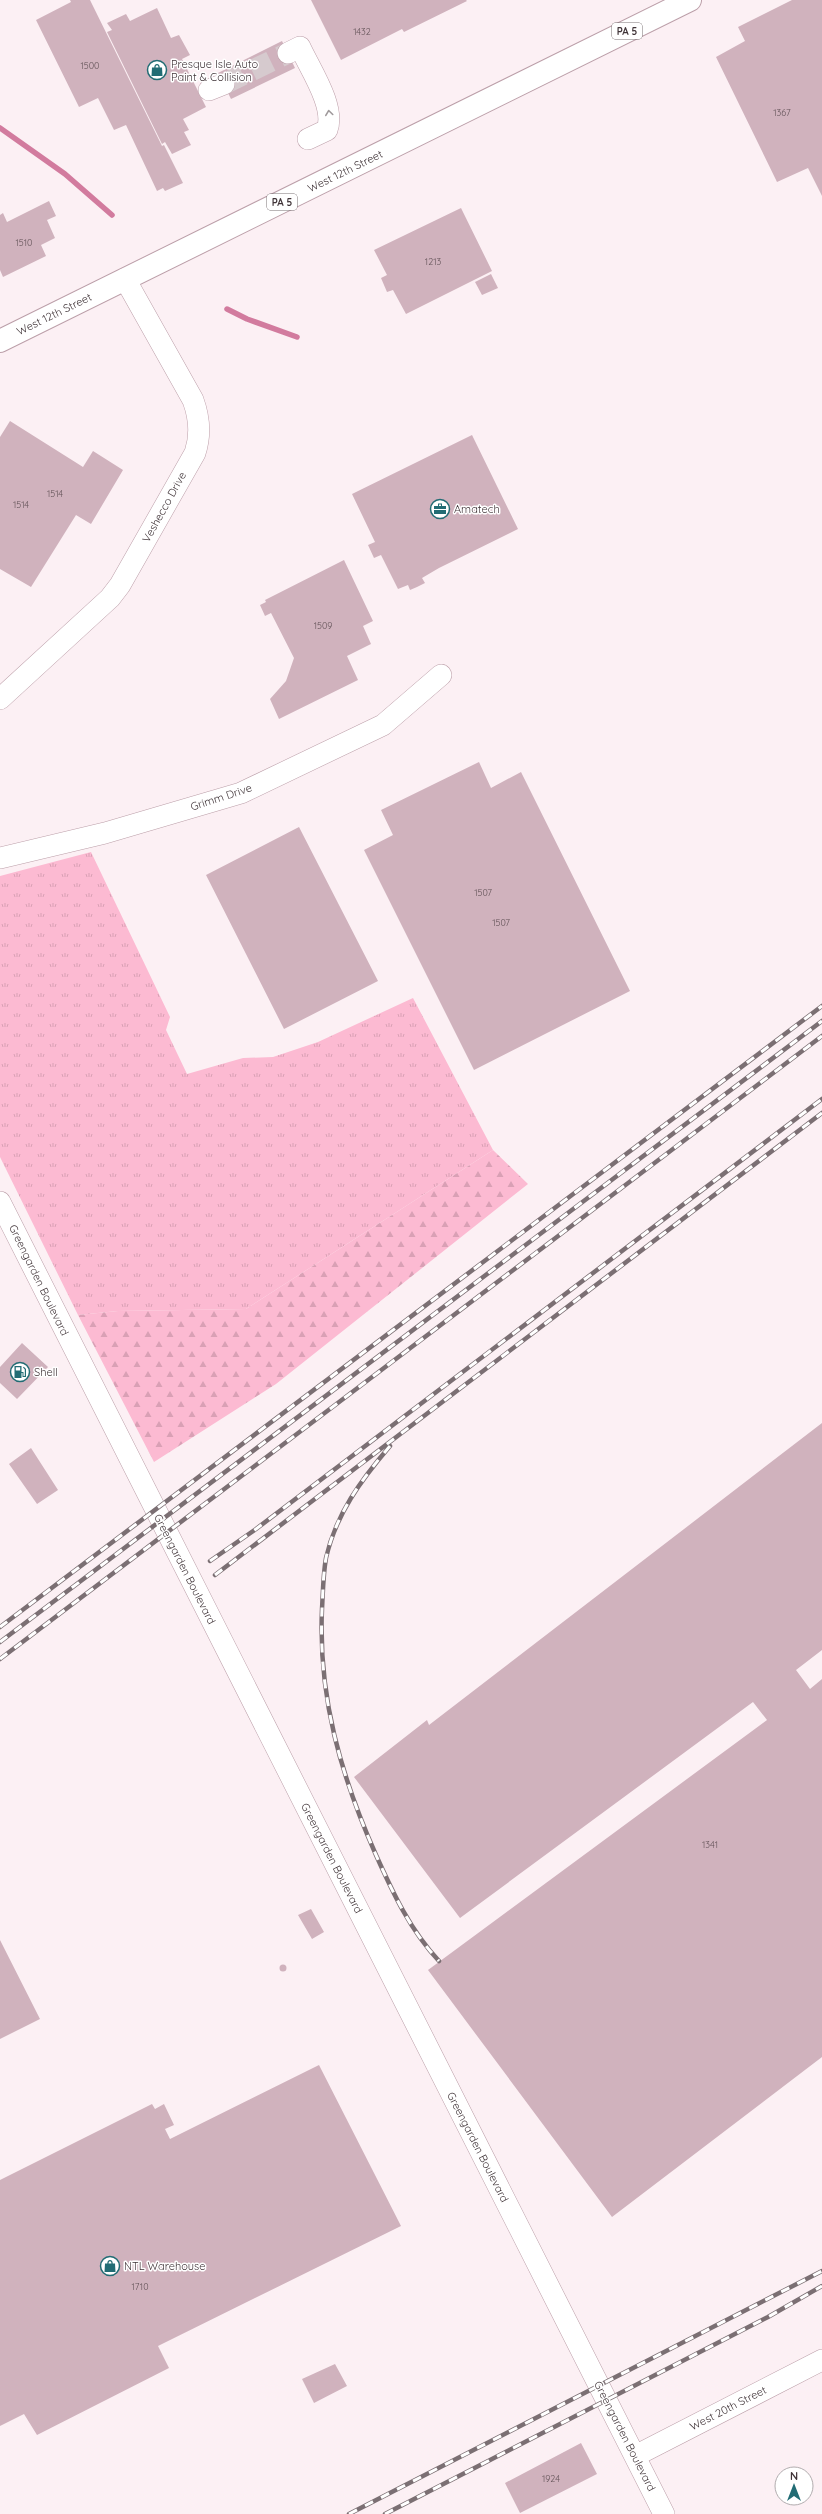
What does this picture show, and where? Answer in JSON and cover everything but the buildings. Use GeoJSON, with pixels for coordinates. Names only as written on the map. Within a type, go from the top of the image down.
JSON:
{"type":"FeatureCollection","features":[{"type":"Feature","properties":{"kind":"main road","name":"West 12th Street"},"geometry":{"type":"LineString","coordinates":[[0,341],[690,0]]}},
{"type":"Feature","properties":{"kind":"street"},"geometry":{"type":"LineString","coordinates":[[288,53],[300,47],[328,105],[330,116],[327,130],[308,139]]}},
{"type":"Feature","properties":{"kind":"street","name":"Veshecco Drive"},"geometry":{"type":"LineString","coordinates":[[0,699],[110,598],[120,585],[195,453],[199,440],[198,413],[193,400],[125,280]]}},
{"type":"Feature","properties":{"kind":"street","name":"Grimm Drive"},"geometry":{"type":"LineString","coordinates":[[0,858],[105,833],[241,793],[383,725],[441,675]]}},
{"type":"Feature","properties":{"kind":"street","name":"Greengarden Boulevard"},"geometry":{"type":"LineString","coordinates":[[0,1202],[6,1228],[664,2514]]}},
{"type":"Feature","properties":{"kind":"street","name":"West 20th Street"},"geometry":{"type":"LineString","coordinates":[[635,2456],[822,2360]]}},
{"type":"Feature","properties":{"kind":"green space"},"geometry":{"type":"Polygon","coordinates":[[[91,852],[170,1017],[166,1030],[187,1074],[243,1058],[273,1057],[318,1042],[413,998],[493,1150],[246,1309],[118,1311],[78,1315],[0,1157],[0,876],[91,852]]]}},
{"type":"Feature","properties":{"kind":"green space"},"geometry":{"type":"Polygon","coordinates":[[[493,1150],[528,1184],[276,1384],[154,1462],[78,1315],[118,1311],[246,1309],[493,1150]]]}},
{"type":"Feature","properties":{"kind":"waterway"},"geometry":{"type":"LineString","coordinates":[[0,128],[65,174],[112,215]]}},
{"type":"Feature","properties":{"kind":"waterway"},"geometry":{"type":"LineString","coordinates":[[227,309],[247,319],[297,337]]}},
{"type":"Feature","properties":{"kind":"tunnel"},"geometry":{"type":"LineString","coordinates":[[224,84],[288,53]]}},
{"type":"Feature","properties":{"kind":"railway"},"geometry":{"type":"LineString","coordinates":[[0,1627],[822,1006]]}},
{"type":"Feature","properties":{"kind":"railway"},"geometry":{"type":"LineString","coordinates":[[0,1642],[822,1021]]}},
{"type":"Feature","properties":{"kind":"railway"},"geometry":{"type":"LineString","coordinates":[[0,1659],[822,1036]]}},
{"type":"Feature","properties":{"kind":"railway"},"geometry":{"type":"LineString","coordinates":[[210,1561],[256,1529],[822,1099]]}},
{"type":"Feature","properties":{"kind":"railway"},"geometry":{"type":"LineString","coordinates":[[215,1575],[822,1113]]}},
{"type":"Feature","properties":{"kind":"railway"},"geometry":{"type":"LineString","coordinates":[[390,1446],[369,1472],[351,1498],[330,1542],[324,1571],[322,1609],[324,1673],[334,1735],[342,1766],[363,1825],[382,1869],[403,1911],[419,1937],[439,1961]]}},
{"type":"Feature","properties":{"kind":"railway"},"geometry":{"type":"LineString","coordinates":[[349,2514],[822,2271]]}},
{"type":"Feature","properties":{"kind":"railway"},"geometry":{"type":"LineString","coordinates":[[385,2514],[768,2317],[822,2286]]}},
{"type":"Feature","properties":{"kind":"place","name":"Presque Isle Auto Paint & Collision"},"geometry":{"type":"Point","coordinates":[157,70]}},
{"type":"Feature","properties":{"kind":"place","name":"Amatech"},"geometry":{"type":"Point","coordinates":[440,509]}},
{"type":"Feature","properties":{"kind":"place","name":"Shell"},"geometry":{"type":"Point","coordinates":[20,1372]}},
{"type":"Feature","properties":{"kind":"place","name":"NTL Warehouse"},"geometry":{"type":"Point","coordinates":[110,2266]}}]}
